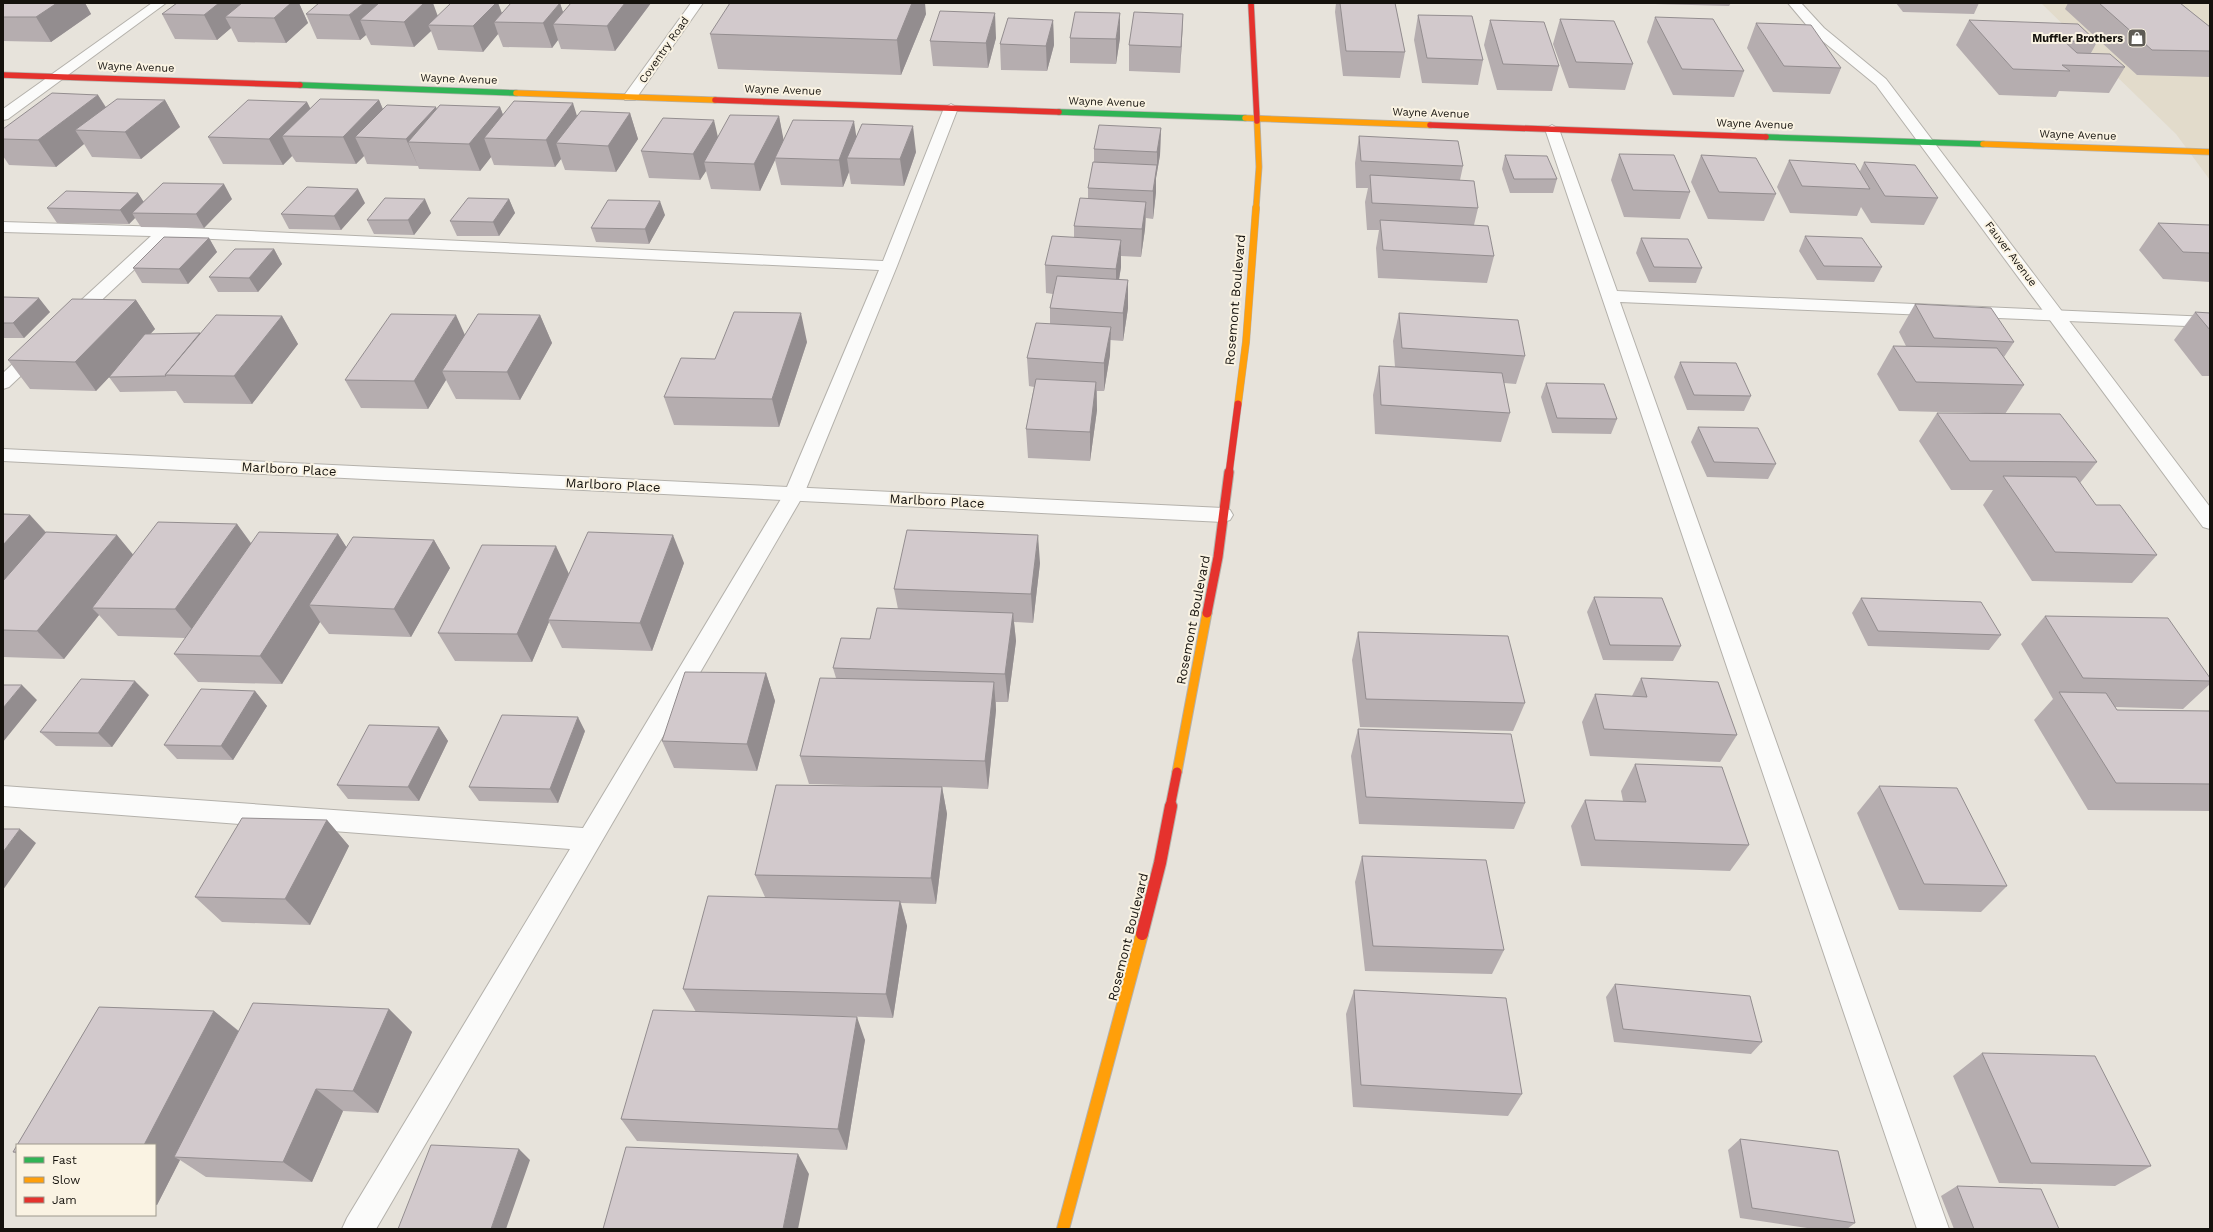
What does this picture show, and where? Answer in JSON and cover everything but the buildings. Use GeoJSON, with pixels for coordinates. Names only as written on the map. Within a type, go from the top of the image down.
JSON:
{"type":"FeatureCollection","features":[{"type":"Feature","properties":{"kind":"main road","name":"Rosemont Boulevard"},"geometry":{"type":"LineString","coordinates":[[1063,1229],[1106,1074],[1160,862],[1218,557],[1246,342],[1259,166],[1251,3]]}},
{"type":"Feature","properties":{"kind":"main road","name":"Wayne Avenue"},"geometry":{"type":"LineString","coordinates":[[3,75],[2210,152]]}},
{"type":"Feature","properties":{"kind":"street"},"geometry":{"type":"LineString","coordinates":[[3,116],[160,3]]}},
{"type":"Feature","properties":{"kind":"street","name":"Coventry Road"},"geometry":{"type":"LineString","coordinates":[[630,97],[697,3]]}},
{"type":"Feature","properties":{"kind":"street","name":"Fauver Avenue"},"geometry":{"type":"LineString","coordinates":[[1794,3],[1819,31],[1881,82],[2210,522]]}},
{"type":"Feature","properties":{"kind":"street"},"geometry":{"type":"LineString","coordinates":[[358,1229],[794,494],[889,266],[951,108]]}},
{"type":"Feature","properties":{"kind":"street"},"geometry":{"type":"LineString","coordinates":[[1552,129],[1933,1229]]}},
{"type":"Feature","properties":{"kind":"street"},"geometry":{"type":"LineString","coordinates":[[3,227],[165,232],[889,266]]}},
{"type":"Feature","properties":{"kind":"street"},"geometry":{"type":"LineString","coordinates":[[3,382],[165,232]]}},
{"type":"Feature","properties":{"kind":"street"},"geometry":{"type":"LineString","coordinates":[[1610,296],[2210,322]]}},
{"type":"Feature","properties":{"kind":"street","name":"Marlboro Place"},"geometry":{"type":"LineString","coordinates":[[3,455],[1223,516]]}},
{"type":"Feature","properties":{"kind":"street"},"geometry":{"type":"LineString","coordinates":[[3,796],[589,839]]}},
{"type":"Feature","properties":{"kind":"shaded area"},"geometry":{"type":"Polygon","coordinates":[[[2041,3],[2210,3],[2210,180],[2176,134],[2041,3]]]}},
{"type":"Feature","properties":{"kind":"traffic: fast"},"geometry":{"type":"LineString","coordinates":[[300,85],[516,93]]}},
{"type":"Feature","properties":{"kind":"traffic: fast"},"geometry":{"type":"LineString","coordinates":[[1059,112],[1245,118]]}},
{"type":"Feature","properties":{"kind":"traffic: fast"},"geometry":{"type":"LineString","coordinates":[[1766,137],[1983,144]]}},
{"type":"Feature","properties":{"kind":"traffic: slow"},"geometry":{"type":"LineString","coordinates":[[516,93],[715,100]]}},
{"type":"Feature","properties":{"kind":"traffic: slow"},"geometry":{"type":"LineString","coordinates":[[1245,118],[1430,125]]}},
{"type":"Feature","properties":{"kind":"traffic: slow"},"geometry":{"type":"LineString","coordinates":[[1238,404],[1246,342],[1259,167],[1257,121]]}},
{"type":"Feature","properties":{"kind":"traffic: slow"},"geometry":{"type":"LineString","coordinates":[[1983,144],[2210,152]]}},
{"type":"Feature","properties":{"kind":"traffic: slow"},"geometry":{"type":"LineString","coordinates":[[1177,772],[1207,613]]}},
{"type":"Feature","properties":{"kind":"traffic: slow"},"geometry":{"type":"LineString","coordinates":[[1063,1229],[1142,934]]}},
{"type":"Feature","properties":{"kind":"traffic: jam"},"geometry":{"type":"LineString","coordinates":[[1251,3],[1257,121]]}},
{"type":"Feature","properties":{"kind":"traffic: jam"},"geometry":{"type":"LineString","coordinates":[[3,75],[300,85]]}},
{"type":"Feature","properties":{"kind":"traffic: jam"},"geometry":{"type":"LineString","coordinates":[[715,100],[1059,112]]}},
{"type":"Feature","properties":{"kind":"traffic: jam"},"geometry":{"type":"LineString","coordinates":[[1430,125],[1766,137]]}},
{"type":"Feature","properties":{"kind":"traffic: jam"},"geometry":{"type":"LineString","coordinates":[[1207,613],[1218,557],[1238,404]]}},
{"type":"Feature","properties":{"kind":"traffic: jam"},"geometry":{"type":"LineString","coordinates":[[1142,934],[1160,863],[1177,772]]}},
{"type":"Feature","properties":{"kind":"place","name":"Muffler Brothers"},"geometry":{"type":"Point","coordinates":[2137,38]}}]}
